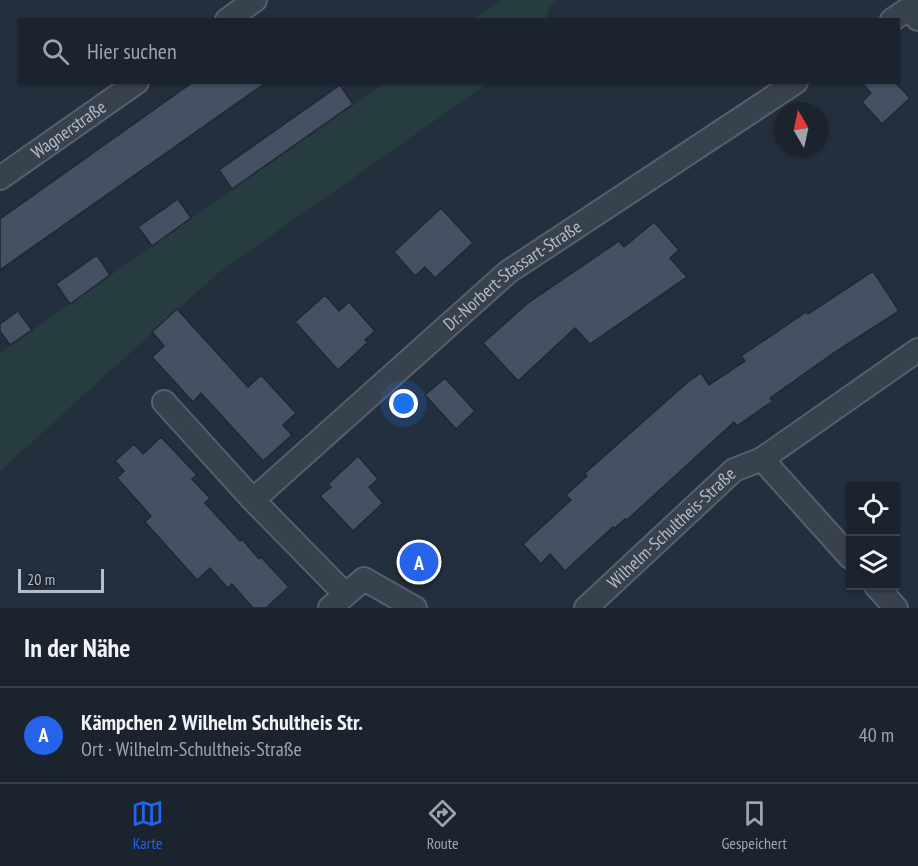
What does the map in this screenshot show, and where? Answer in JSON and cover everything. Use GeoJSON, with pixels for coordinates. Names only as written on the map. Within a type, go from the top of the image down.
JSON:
{"type":"FeatureCollection","features":[{"type":"Feature","properties":{"kind":"street"},"geometry":{"type":"LineString","coordinates":[[230,18],[255,0]]}},
{"type":"Feature","properties":{"kind":"street","name":"Wagnerstraße"},"geometry":{"type":"LineString","coordinates":[[0,178],[134,84]]}},
{"type":"Feature","properties":{"kind":"street","name":"Dr.-Norbert-Stassart-Straße"},"geometry":{"type":"LineString","coordinates":[[253,500],[508,272],[793,84]]}},
{"type":"Feature","properties":{"kind":"street"},"geometry":{"type":"LineString","coordinates":[[846,553],[762,459],[918,350]]}},
{"type":"Feature","properties":{"kind":"street"},"geometry":{"type":"LineString","coordinates":[[164,402],[253,500],[337,601],[364,579],[415,608]]}},
{"type":"Feature","properties":{"kind":"street","name":"Wilhelm-Schultheis-Straße"},"geometry":{"type":"LineString","coordinates":[[586,608],[734,470],[762,459]]}},
{"type":"Feature","properties":{"kind":"street"},"geometry":{"type":"LineString","coordinates":[[880,590],[896,608]]}},
{"type":"Feature","properties":{"kind":"green space"},"geometry":{"type":"Polygon","coordinates":[[[501,0],[559,0],[549,7],[546,18],[475,18],[501,0]]]}},
{"type":"Feature","properties":{"kind":"green space"},"geometry":{"type":"Polygon","coordinates":[[[383,84],[487,84],[218,273],[0,471],[0,353],[383,84]]]}},
{"type":"Feature","properties":{"kind":"building"},"geometry":{"type":"Polygon","coordinates":[[[190,84],[264,84],[0,270],[0,219],[190,84]]]}},
{"type":"Feature","properties":{"kind":"building"},"geometry":{"type":"Polygon","coordinates":[[[863,84],[897,84],[910,98],[882,124],[862,102],[871,93],[863,84]]]}},
{"type":"Feature","properties":{"kind":"building"},"geometry":{"type":"Polygon","coordinates":[[[340,85],[353,104],[232,189],[219,170],[340,85]]]}},
{"type":"Feature","properties":{"kind":"building"},"geometry":{"type":"Polygon","coordinates":[[[178,199],[191,218],[152,246],[138,227],[178,199]]]}},
{"type":"Feature","properties":{"kind":"building"},"geometry":{"type":"Polygon","coordinates":[[[441,208],[473,243],[435,278],[425,267],[415,276],[394,252],[441,208]]]}},
{"type":"Feature","properties":{"kind":"building"},"geometry":{"type":"Polygon","coordinates":[[[654,222],[679,250],[670,258],[687,277],[590,344],[575,328],[518,381],[483,343],[528,303],[619,241],[624,247],[654,222]]]}},
{"type":"Feature","properties":{"kind":"building"},"geometry":{"type":"Polygon","coordinates":[[[97,255],[110,275],[70,304],[56,284],[97,255]]]}},
{"type":"Feature","properties":{"kind":"building"},"geometry":{"type":"Polygon","coordinates":[[[873,271],[899,311],[770,398],[773,401],[737,426],[734,422],[627,520],[613,527],[565,571],[550,554],[541,564],[523,544],[571,500],[566,495],[587,476],[585,473],[688,382],[701,373],[709,385],[745,361],[741,356],[806,312],[808,314],[873,271]]]}},
{"type":"Feature","properties":{"kind":"building"},"geometry":{"type":"Polygon","coordinates":[[[325,295],[339,311],[349,302],[375,331],[365,340],[368,342],[338,370],[295,322],[325,295]]]}},
{"type":"Feature","properties":{"kind":"building"},"geometry":{"type":"Polygon","coordinates":[[[177,309],[248,387],[261,375],[296,413],[283,425],[292,435],[263,461],[201,393],[193,402],[152,357],[164,346],[152,332],[177,309]]]}},
{"type":"Feature","properties":{"kind":"building"},"geometry":{"type":"Polygon","coordinates":[[[18,311],[32,330],[10,345],[0,331],[0,324],[18,311]]]}},
{"type":"Feature","properties":{"kind":"building"},"geometry":{"type":"Polygon","coordinates":[[[445,378],[475,411],[456,429],[425,395],[445,378]]]}},
{"type":"Feature","properties":{"kind":"building"},"geometry":{"type":"Polygon","coordinates":[[[161,437],[197,475],[192,479],[210,498],[205,503],[240,541],[242,539],[259,559],[261,557],[289,587],[266,608],[253,608],[232,584],[228,588],[210,568],[197,580],[145,522],[151,516],[117,478],[124,471],[115,461],[134,444],[143,454],[161,437]]]}},
{"type":"Feature","properties":{"kind":"building"},"geometry":{"type":"Polygon","coordinates":[[[358,456],[378,479],[369,487],[383,503],[353,531],[320,496],[331,487],[328,484],[358,456]]]}},
{"type":"Feature","properties":{"kind":"place","name":"Kämpchen 2 Wilhelm Schultheis Str."},"geometry":{"type":"Point","coordinates":[419,562]}}]}
